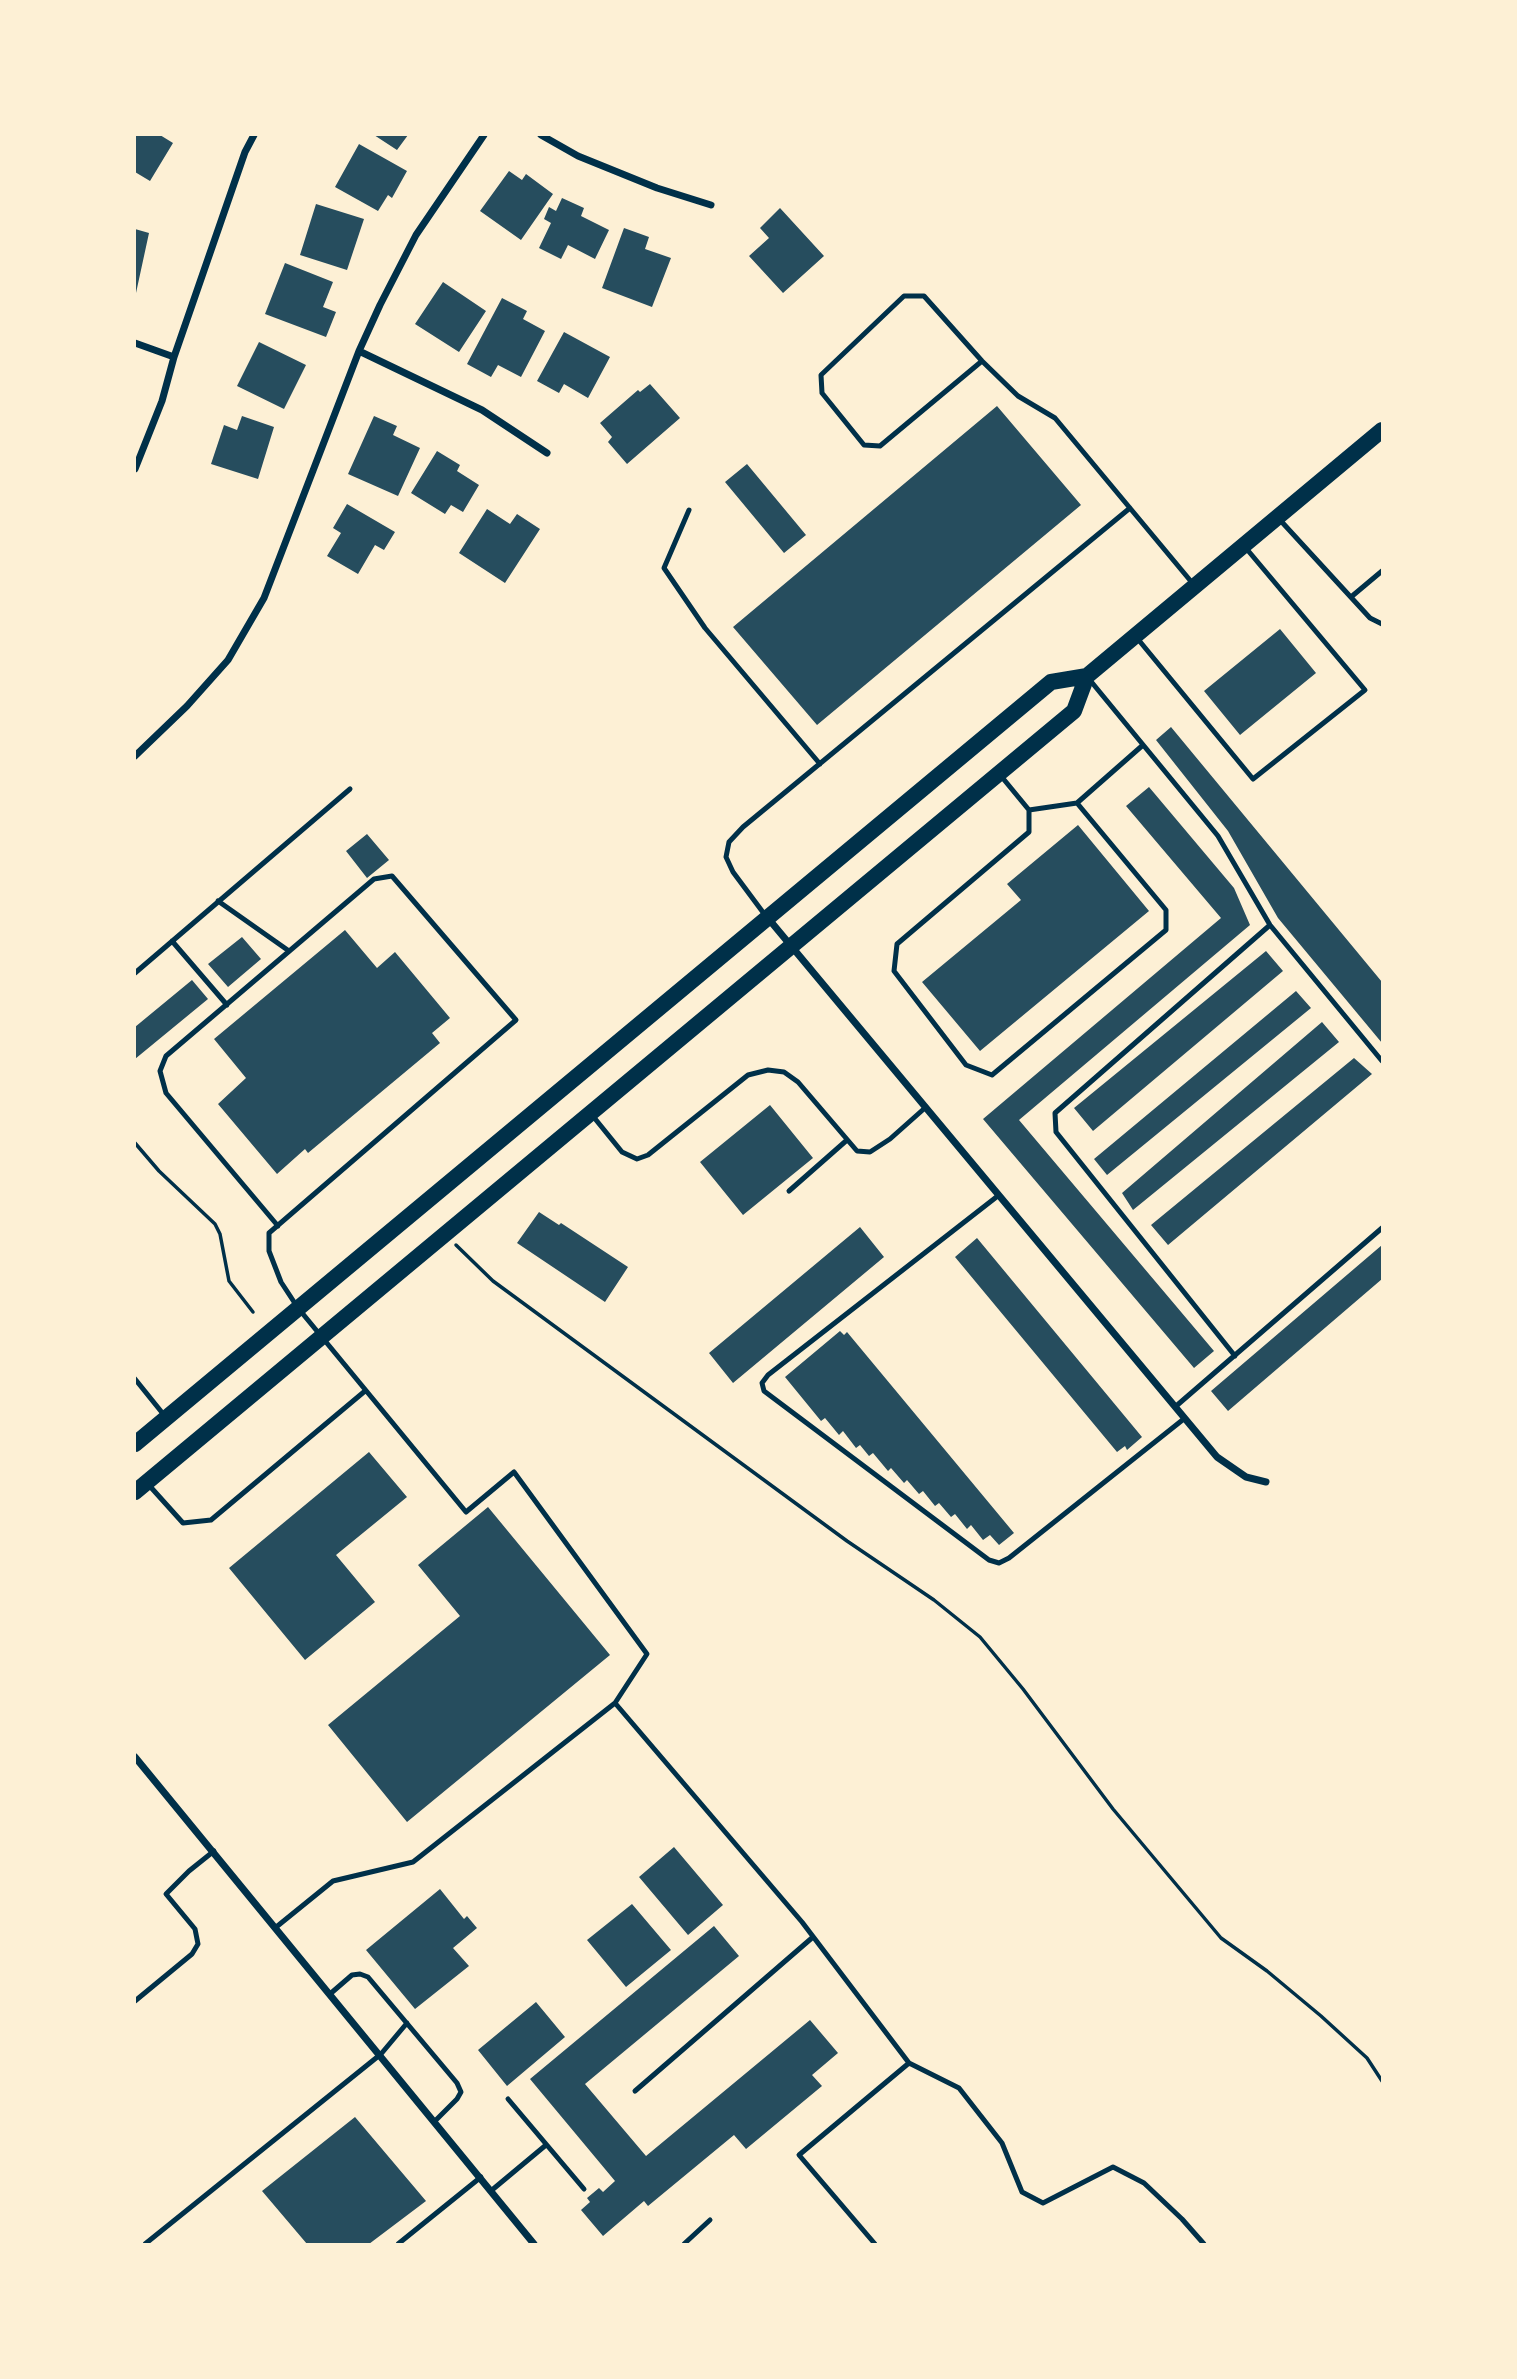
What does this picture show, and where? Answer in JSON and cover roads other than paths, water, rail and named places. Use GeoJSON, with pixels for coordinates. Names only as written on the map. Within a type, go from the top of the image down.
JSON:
{"type":"FeatureCollection","features":[{"type":"Feature","properties":{"kind":"main road"},"geometry":{"type":"LineString","coordinates":[[141,1487],[1074,711],[1087,676],[1382,430]]}},
{"type":"Feature","properties":{"kind":"main road"},"geometry":{"type":"LineString","coordinates":[[135,1444],[1051,682],[1087,676]]}},
{"type":"Feature","properties":{"kind":"street"},"geometry":{"type":"LineString","coordinates":[[135,469],[162,401],[173,358],[245,152],[254,135]]}},
{"type":"Feature","properties":{"kind":"street"},"geometry":{"type":"LineString","coordinates":[[135,756],[187,706],[228,660],[264,598],[359,351],[416,235],[484,135]]}},
{"type":"Feature","properties":{"kind":"street"},"geometry":{"type":"LineString","coordinates":[[541,135],[578,156],[657,188],[711,205]]}},
{"type":"Feature","properties":{"kind":"street"},"geometry":{"type":"LineString","coordinates":[[135,343],[173,358]]}},
{"type":"Feature","properties":{"kind":"street"},"geometry":{"type":"LineString","coordinates":[[359,351],[482,410],[547,453]]}},
{"type":"Feature","properties":{"kind":"street"},"geometry":{"type":"LineString","coordinates":[[767,917],[1217,1457],[1247,1477],[1266,1482]]}},
{"type":"Feature","properties":{"kind":"street"},"geometry":{"type":"LineString","coordinates":[[136,1761],[214,1851],[534,2244]]}},
{"type":"Feature","properties":{"kind":"lane"},"geometry":{"type":"LineString","coordinates":[[982,361],[880,446],[864,445],[821,393],[821,375],[904,296],[924,296],[982,361],[1018,396],[1055,418],[1196,586]]}},
{"type":"Feature","properties":{"kind":"lane"},"geometry":{"type":"LineString","coordinates":[[767,917],[733,872],[726,857],[729,842],[743,827],[1130,508]]}},
{"type":"Feature","properties":{"kind":"lane"},"geometry":{"type":"LineString","coordinates":[[689,510],[664,568],[705,628],[820,764]]}},
{"type":"Feature","properties":{"kind":"lane"},"geometry":{"type":"LineString","coordinates":[[1278,518],[1370,618],[1382,624]]}},
{"type":"Feature","properties":{"kind":"lane"},"geometry":{"type":"LineString","coordinates":[[1135,636],[1253,779],[1365,690],[1244,545]]}},
{"type":"Feature","properties":{"kind":"lane"},"geometry":{"type":"LineString","coordinates":[[1351,597],[1382,571]]}},
{"type":"Feature","properties":{"kind":"lane"},"geometry":{"type":"LineString","coordinates":[[1087,676],[1218,836],[1270,925],[1382,1060]]}},
{"type":"Feature","properties":{"kind":"lane"},"geometry":{"type":"LineString","coordinates":[[1029,810],[1077,803],[1143,745]]}},
{"type":"Feature","properties":{"kind":"lane"},"geometry":{"type":"LineString","coordinates":[[999,774],[1029,810],[1028,832],[897,944],[894,971],[966,1065],[992,1075],[1166,930],[1166,910],[1077,803]]}},
{"type":"Feature","properties":{"kind":"lane"},"geometry":{"type":"LineString","coordinates":[[135,972],[350,789]]}},
{"type":"Feature","properties":{"kind":"lane"},"geometry":{"type":"LineString","coordinates":[[275,1928],[333,1881],[413,1863],[615,1703],[646,1654],[514,1472],[466,1512],[298,1308],[281,1282],[269,1251],[270,1233],[516,1020],[392,876],[373,880],[166,1056],[160,1071],[166,1093],[278,1226]]}},
{"type":"Feature","properties":{"kind":"lane"},"geometry":{"type":"LineString","coordinates":[[218,901],[289,951]]}},
{"type":"Feature","properties":{"kind":"lane"},"geometry":{"type":"LineString","coordinates":[[1235,1356],[1056,1132],[1055,1113],[1270,925]]}},
{"type":"Feature","properties":{"kind":"lane"},"geometry":{"type":"LineString","coordinates":[[172,941],[227,1005]]}},
{"type":"Feature","properties":{"kind":"lane"},"geometry":{"type":"LineString","coordinates":[[590,1113],[622,1152],[637,1159],[648,1155],[748,1075],[768,1070],[784,1072],[798,1082],[857,1151],[870,1152],[890,1139],[926,1107]]}},
{"type":"Feature","properties":{"kind":"lane"},"geometry":{"type":"LineString","coordinates":[[789,1191],[847,1140]]}},
{"type":"Feature","properties":{"kind":"lane"},"geometry":{"type":"LineString","coordinates":[[999,1195],[768,1375],[762,1382],[764,1391],[989,1560],[999,1563],[1009,1558],[1185,1418]]}},
{"type":"Feature","properties":{"kind":"lane"},"geometry":{"type":"LineString","coordinates":[[1175,1407],[1382,1228]]}},
{"type":"Feature","properties":{"kind":"lane"},"geometry":{"type":"LineString","coordinates":[[135,1379],[166,1418]]}},
{"type":"Feature","properties":{"kind":"lane"},"geometry":{"type":"LineString","coordinates":[[141,1487],[183,1524],[211,1520],[365,1391]]}},
{"type":"Feature","properties":{"kind":"lane"},"geometry":{"type":"LineString","coordinates":[[615,1703],[813,1937],[909,2063],[959,2088],[1002,2143],[1022,2192],[1043,2203],[1112,2167],[1144,2183],[1204,2244]]}},
{"type":"Feature","properties":{"kind":"lane"},"geometry":{"type":"LineString","coordinates":[[135,2001],[192,1954],[198,1944],[195,1929],[166,1894],[188,1871],[214,1851]]}},
{"type":"Feature","properties":{"kind":"lane"},"geometry":{"type":"LineString","coordinates":[[635,2091],[813,1937]]}},
{"type":"Feature","properties":{"kind":"lane"},"geometry":{"type":"LineString","coordinates":[[330,1994],[352,1975],[368,1977],[457,2083],[461,2092],[435,2121]]}},
{"type":"Feature","properties":{"kind":"lane"},"geometry":{"type":"LineString","coordinates":[[145,2244],[381,2054],[407,2023]]}},
{"type":"Feature","properties":{"kind":"lane"},"geometry":{"type":"LineString","coordinates":[[875,2244],[799,2155],[909,2063]]}},
{"type":"Feature","properties":{"kind":"lane"},"geometry":{"type":"LineString","coordinates":[[508,2099],[583,2189]]}},
{"type":"Feature","properties":{"kind":"lane"},"geometry":{"type":"LineString","coordinates":[[492,2190],[546,2144]]}},
{"type":"Feature","properties":{"kind":"lane"},"geometry":{"type":"LineString","coordinates":[[398,2244],[481,2177]]}},
{"type":"Feature","properties":{"kind":"lane"},"geometry":{"type":"LineString","coordinates":[[684,2244],[710,2220]]}}]}
